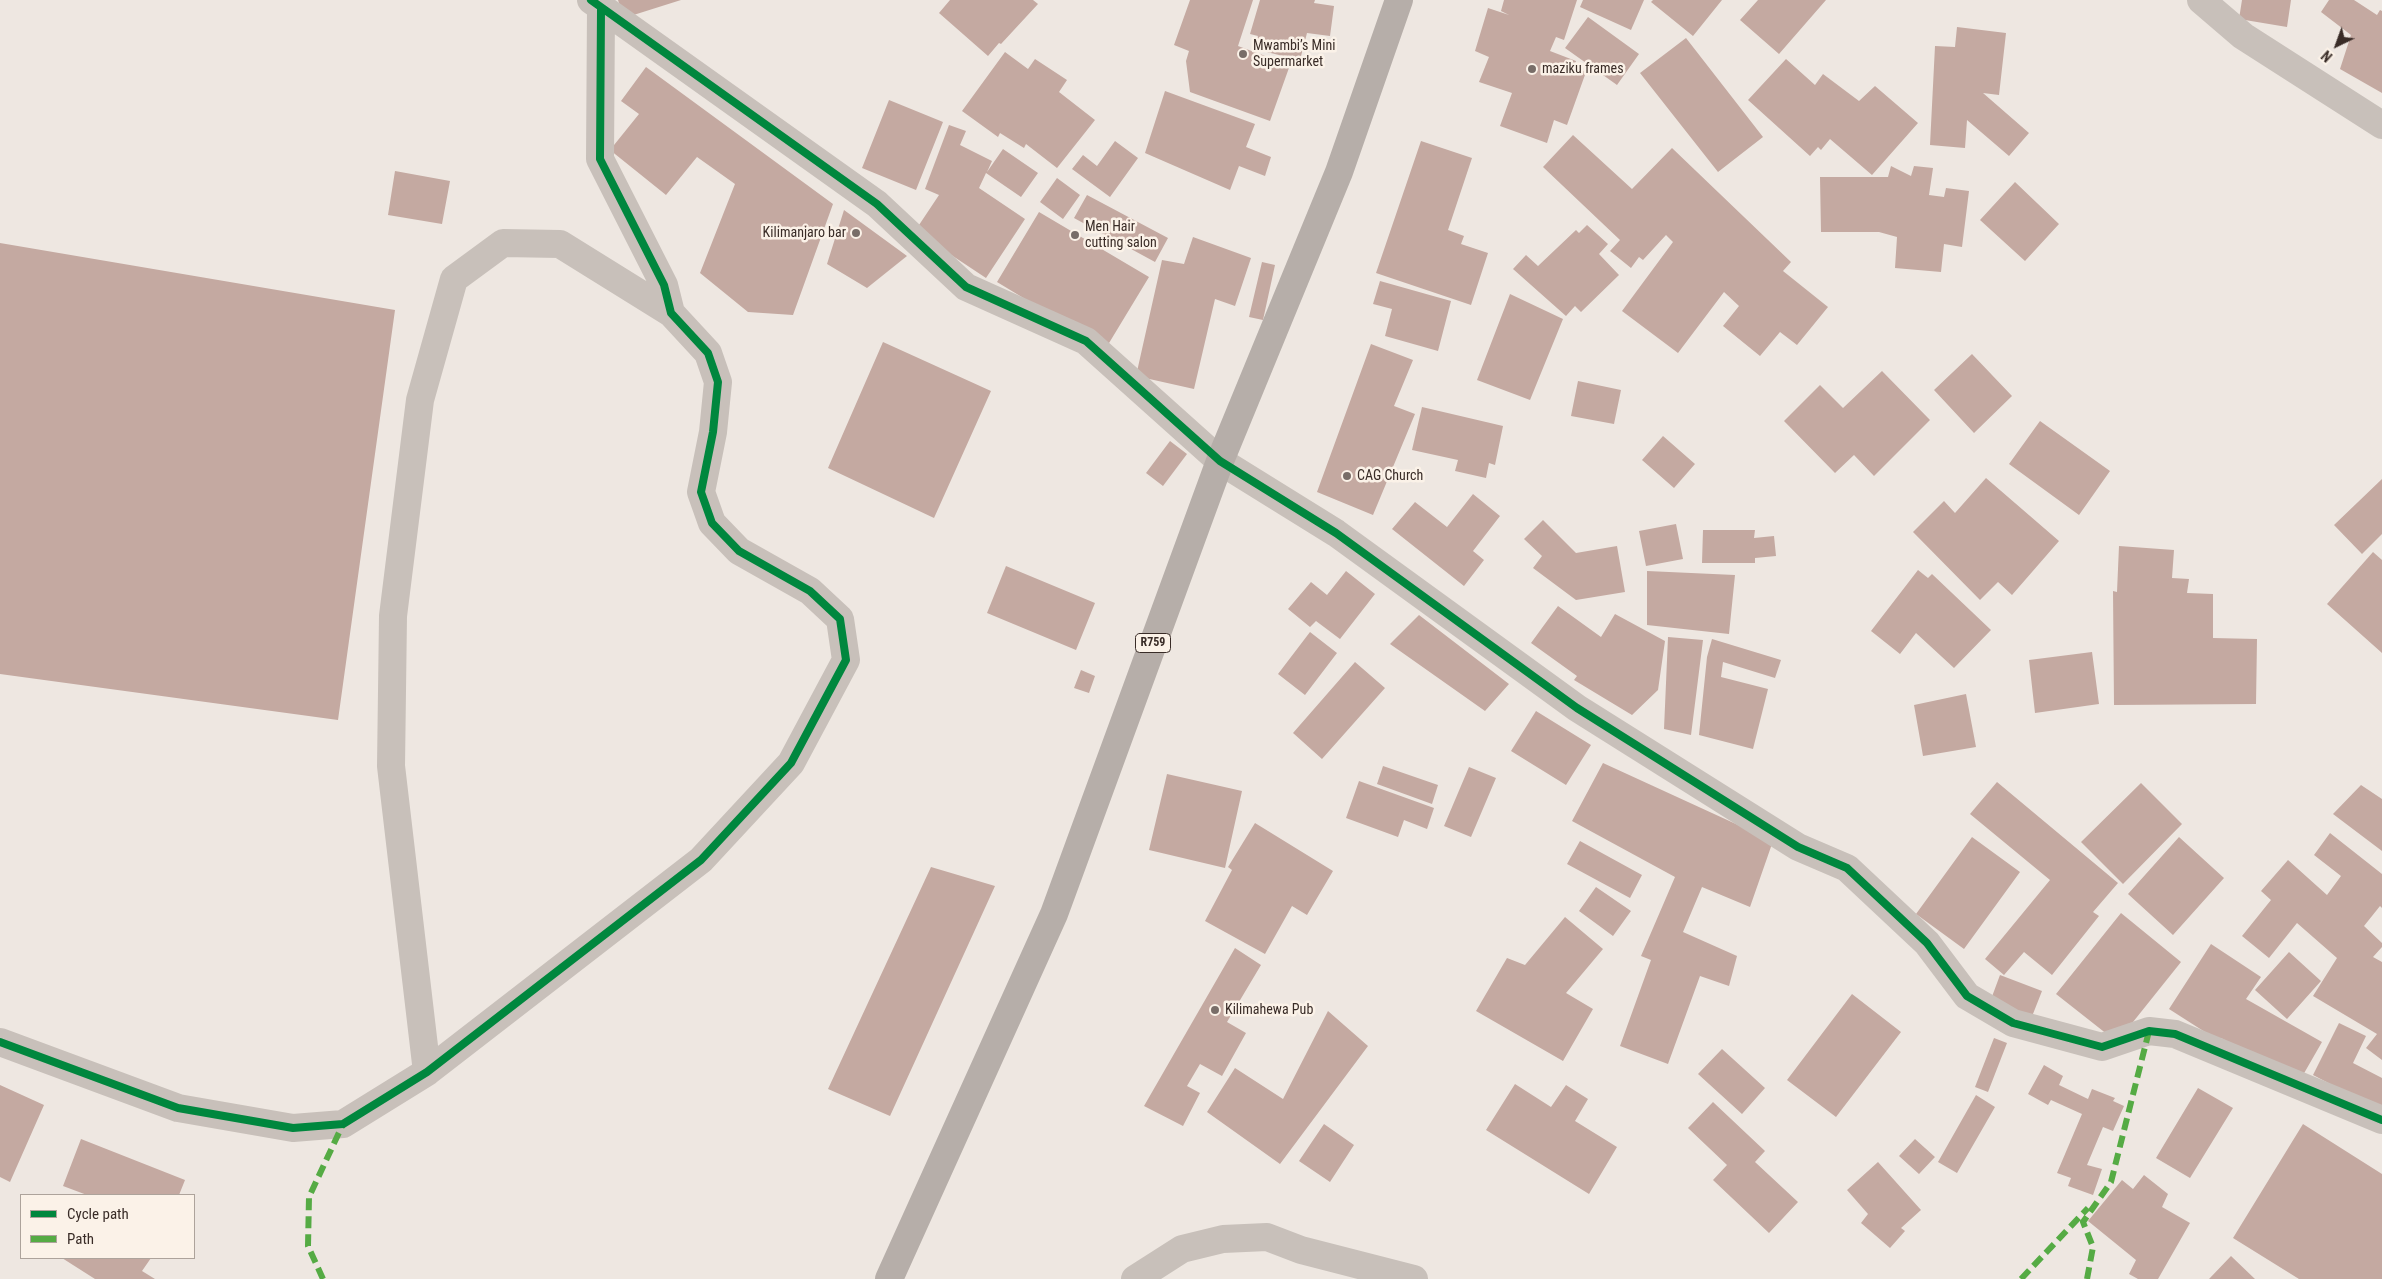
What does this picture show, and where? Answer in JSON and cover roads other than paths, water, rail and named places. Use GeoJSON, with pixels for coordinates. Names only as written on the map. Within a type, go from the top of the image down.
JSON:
{"type":"FeatureCollection","features":[{"type":"Feature","properties":{"kind":"main road","name":"R759"},"geometry":{"type":"LineString","coordinates":[[889,1279],[1054,914],[1220,461],[1339,172],[1399,0]]}},
{"type":"Feature","properties":{"kind":"street"},"geometry":{"type":"LineString","coordinates":[[2201,0],[2243,36],[2382,125]]}},
{"type":"Feature","properties":{"kind":"street"},"geometry":{"type":"LineString","coordinates":[[596,4],[877,204],[966,287],[1086,341],[1220,461],[1336,533],[1604,726],[1798,847],[1847,868],[1927,943],[1967,996],[2013,1023],[2102,1047],[2149,1031],[2175,1034],[2382,1120]]}},
{"type":"Feature","properties":{"kind":"street"},"geometry":{"type":"LineString","coordinates":[[596,4],[600,159],[664,285],[671,313]]}},
{"type":"Feature","properties":{"kind":"street"},"geometry":{"type":"LineString","coordinates":[[0,1042],[178,1108],[293,1128],[343,1124],[427,1072],[701,860],[791,763],[846,660],[840,619],[810,591],[739,551],[712,523],[701,492],[713,432],[718,382],[708,353],[671,313],[560,244],[503,243],[454,279],[420,400],[393,616],[391,766],[427,1072]]}},
{"type":"Feature","properties":{"kind":"street"},"geometry":{"type":"LineString","coordinates":[[1135,1279],[1182,1249],[1223,1239],[1267,1237],[1301,1250],[1405,1278]]}},
{"type":"Feature","properties":{"kind":"place","name":"Mwambi’s Mini Supermarket"},"geometry":{"type":"Point","coordinates":[1243,54]}},
{"type":"Feature","properties":{"kind":"place","name":"maziku frames"},"geometry":{"type":"Point","coordinates":[1532,69]}},
{"type":"Feature","properties":{"kind":"place","name":"Kilimanjaro bar"},"geometry":{"type":"Point","coordinates":[856,233]}},
{"type":"Feature","properties":{"kind":"place","name":"Men Hair cutting salon"},"geometry":{"type":"Point","coordinates":[1075,235]}},
{"type":"Feature","properties":{"kind":"place","name":"CAG Church"},"geometry":{"type":"Point","coordinates":[1347,476]}},
{"type":"Feature","properties":{"kind":"place","name":"Kilimahewa Pub"},"geometry":{"type":"Point","coordinates":[1215,1010]}}]}
